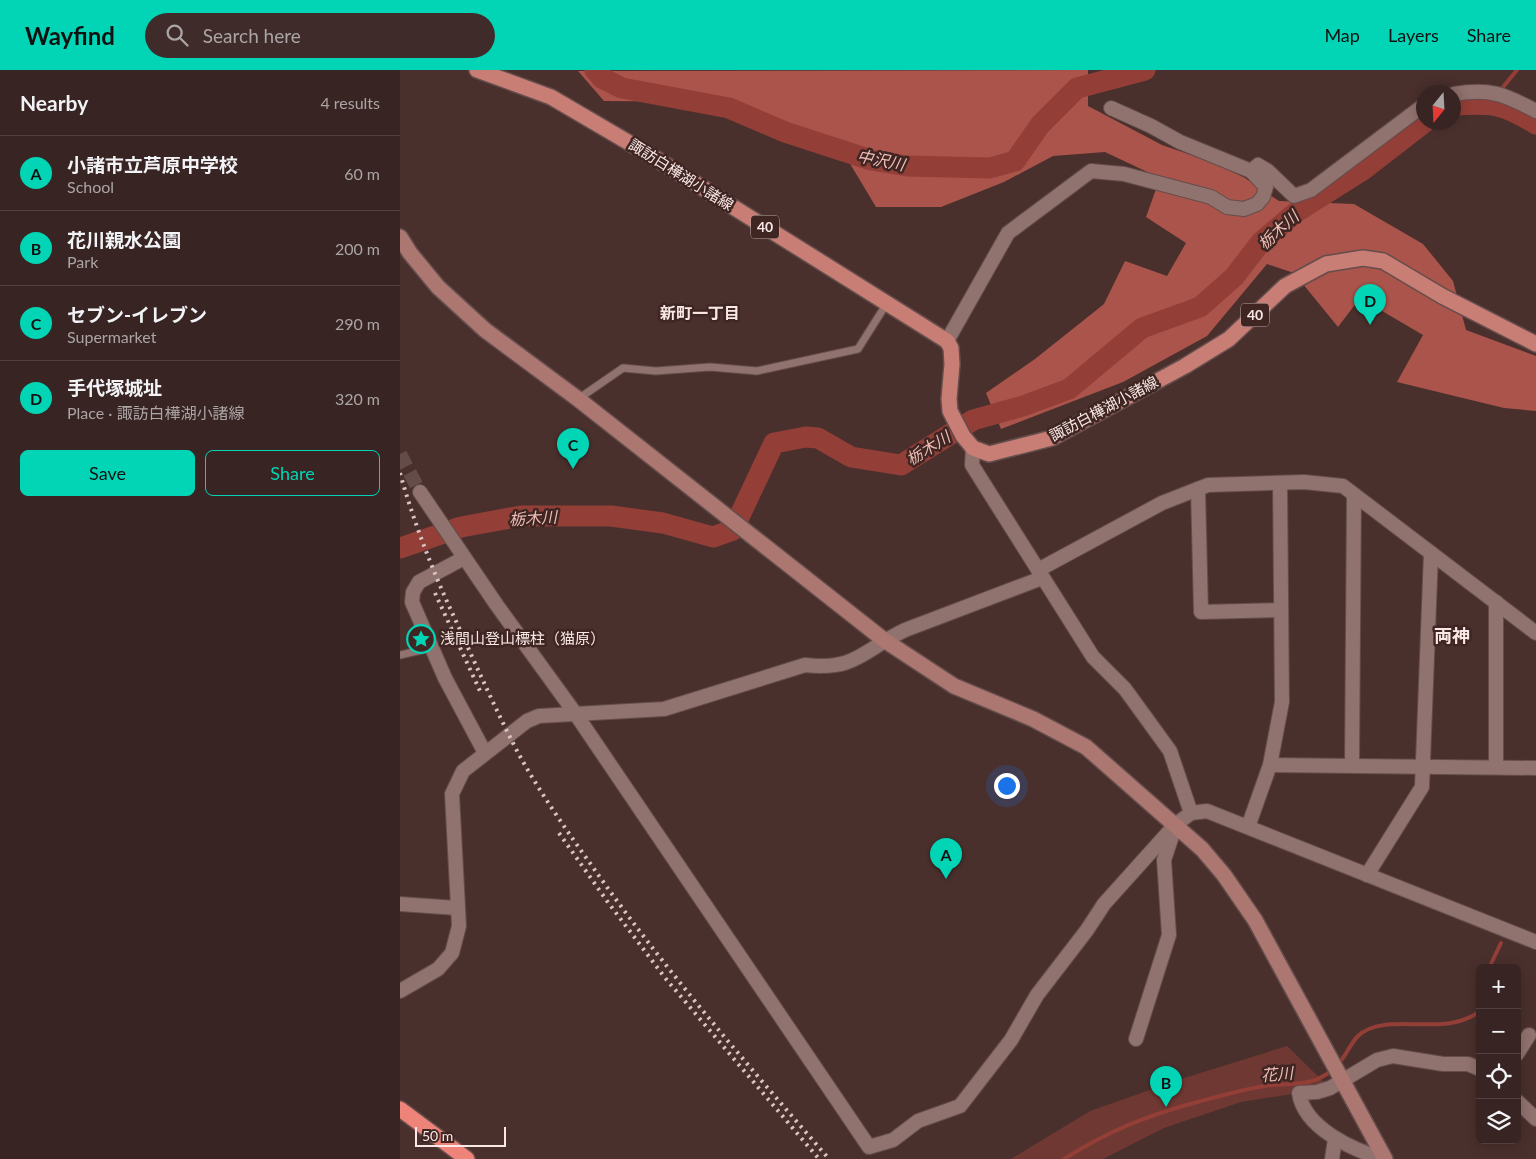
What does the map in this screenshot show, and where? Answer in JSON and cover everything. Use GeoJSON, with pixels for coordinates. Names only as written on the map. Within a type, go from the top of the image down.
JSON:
{"type":"FeatureCollection","features":[{"type":"Feature","properties":{"kind":"highway"},"geometry":{"type":"LineString","coordinates":[[400,1109],[468,1159]]}},
{"type":"Feature","properties":{"kind":"main road","name":"諏訪白樺湖小諸線"},"geometry":{"type":"LineString","coordinates":[[477,70],[551,97],[656,158],[946,341]]}},
{"type":"Feature","properties":{"kind":"main road","name":"諏訪白樺湖小諸線"},"geometry":{"type":"LineString","coordinates":[[973,448],[988,454],[1031,445],[1084,422],[1229,339],[1285,286],[1326,264],[1353,259],[1362,258],[1383,261],[1442,296],[1536,344]]}},
{"type":"Feature","properties":{"kind":"main road"},"geometry":{"type":"LineString","coordinates":[[946,341],[951,348],[952,364],[949,398],[950,411],[963,436],[973,448]]}},
{"type":"Feature","properties":{"kind":"street"},"geometry":{"type":"LineString","coordinates":[[1461,93],[1476,90],[1506,95],[1536,111]]}},
{"type":"Feature","properties":{"kind":"street"},"geometry":{"type":"LineString","coordinates":[[946,341],[1008,233],[1091,171],[1124,174],[1211,197],[1227,207],[1244,209],[1257,204],[1263,197],[1266,187],[1251,171],[1180,142],[1151,126],[1111,108]]}},
{"type":"Feature","properties":{"kind":"street"},"geometry":{"type":"LineString","coordinates":[[1251,171],[1258,165],[1268,171],[1294,196],[1311,190],[1416,111]]}},
{"type":"Feature","properties":{"kind":"street"},"geometry":{"type":"LineString","coordinates":[[400,237],[422,267],[460,308],[485,330],[578,399],[884,640],[954,686],[1033,719],[1086,747],[1202,849],[1224,875],[1255,920],[1321,1038],[1384,1159]]}},
{"type":"Feature","properties":{"kind":"street"},"geometry":{"type":"LineString","coordinates":[[973,448],[972,464],[1093,657],[1125,689],[1170,751],[1191,813]]}},
{"type":"Feature","properties":{"kind":"street"},"geometry":{"type":"LineString","coordinates":[[400,991],[438,969],[452,953],[460,926],[452,794],[463,771],[527,721],[539,716],[664,709],[805,664],[828,667],[853,661],[884,640],[1040,574],[1162,503],[1208,485],[1304,482],[1343,486],[1535,631]]}},
{"type":"Feature","properties":{"kind":"street"},"geometry":{"type":"LineString","coordinates":[[1248,827],[1270,765],[1282,702],[1280,483]]}},
{"type":"Feature","properties":{"kind":"street"},"geometry":{"type":"LineString","coordinates":[[1198,489],[1201,612],[1281,610]]}},
{"type":"Feature","properties":{"kind":"street"},"geometry":{"type":"LineString","coordinates":[[420,492],[454,545],[575,713],[869,1147],[893,1140],[918,1121],[960,1106],[1011,1040],[1037,995],[1087,930],[1104,904],[1175,825],[1191,813],[1207,811],[1536,942]]}},
{"type":"Feature","properties":{"kind":"street"},"geometry":{"type":"LineString","coordinates":[[1352,764],[1354,495]]}},
{"type":"Feature","properties":{"kind":"street"},"geometry":{"type":"LineString","coordinates":[[1367,875],[1422,787],[1431,553]]}},
{"type":"Feature","properties":{"kind":"street"},"geometry":{"type":"LineString","coordinates":[[464,558],[419,582],[413,592],[412,602],[430,648],[485,753]]}},
{"type":"Feature","properties":{"kind":"street"},"geometry":{"type":"LineString","coordinates":[[1496,602],[1496,767]]}},
{"type":"Feature","properties":{"kind":"street"},"geometry":{"type":"LineString","coordinates":[[1270,765],[1352,764],[1536,768]]}},
{"type":"Feature","properties":{"kind":"street"},"geometry":{"type":"LineString","coordinates":[[1136,1039],[1169,935],[1164,860],[1175,825]]}},
{"type":"Feature","properties":{"kind":"street"},"geometry":{"type":"LineString","coordinates":[[400,904],[458,908]]}},
{"type":"Feature","properties":{"kind":"street"},"geometry":{"type":"LineString","coordinates":[[1521,1047],[1529,1034]]}},
{"type":"Feature","properties":{"kind":"street"},"geometry":{"type":"LineString","coordinates":[[1384,1159],[1335,1139],[1301,1105],[1299,1093],[1317,1092],[1341,1076],[1378,1060],[1393,1056],[1443,1064],[1468,1064],[1476,1068]]}},
{"type":"Feature","properties":{"kind":"street"},"geometry":{"type":"LineString","coordinates":[[1521,1105],[1536,1119]]}},
{"type":"Feature","properties":{"kind":"street"},"geometry":{"type":"LineString","coordinates":[[1332,1159],[1335,1139]]}},
{"type":"Feature","properties":{"kind":"lane"},"geometry":{"type":"LineString","coordinates":[[578,399],[623,368],[656,371],[710,367],[757,371],[858,349],[887,303]]}},
{"type":"Feature","properties":{"kind":"lane"},"geometry":{"type":"LineString","coordinates":[[400,655],[430,648]]}},
{"type":"Feature","properties":{"kind":"shaded area"},"geometry":{"type":"Polygon","coordinates":[[[1088,70],[1088,106],[1162,145],[1217,164],[1245,178],[1279,201],[1354,204],[1423,244],[1453,281],[1466,330],[1536,356],[1536,411],[1504,408],[1397,382],[1423,335],[1360,298],[1338,327],[1294,273],[1267,264],[1207,336],[1123,382],[1001,429],[986,393],[1035,359],[1104,304],[1125,261],[1167,276],[1186,243],[1146,217],[1160,178],[1105,152],[1053,156],[1004,182],[941,207],[876,207],[837,142],[735,102],[604,101],[578,71],[1088,70]]]}},
{"type":"Feature","properties":{"kind":"shaded area"},"geometry":{"type":"Polygon","coordinates":[[[1287,1046],[1330,1088],[1241,1102],[1164,1128],[1103,1159],[1011,1159],[1090,1111],[1178,1080],[1287,1046]]]}},
{"type":"Feature","properties":{"kind":"waterway","name":"中沢川"},"geometry":{"type":"LineString","coordinates":[[595,70],[602,78],[622,88],[729,108],[785,132],[871,160],[907,166],[990,168],[1015,161],[1040,125],[1077,88],[1145,70]]}},
{"type":"Feature","properties":{"kind":"waterway"},"geometry":{"type":"LineString","coordinates":[[1499,92],[1517,70]]}},
{"type":"Feature","properties":{"kind":"waterway","name":"栃木川"},"geometry":{"type":"LineString","coordinates":[[1461,105],[1478,104],[1505,108],[1536,124]]}},
{"type":"Feature","properties":{"kind":"waterway","name":"栃木川"},"geometry":{"type":"LineString","coordinates":[[400,548],[461,527],[521,516],[611,516],[663,523],[713,537],[733,530],[774,443],[806,437],[818,438],[851,457],[901,465],[973,420],[1023,406],[1069,389],[1142,328],[1200,307],[1234,277],[1261,242],[1295,213],[1363,170],[1416,129]]}},
{"type":"Feature","properties":{"kind":"waterway","name":"花川"},"geometry":{"type":"LineString","coordinates":[[1491,964],[1501,943]]}},
{"type":"Feature","properties":{"kind":"waterway","name":"花川"},"geometry":{"type":"LineString","coordinates":[[1338,1064],[1358,1036],[1370,1029],[1384,1025],[1450,1023],[1466,1019],[1476,1013]]}},
{"type":"Feature","properties":{"kind":"waterway","name":"花川"},"geometry":{"type":"LineString","coordinates":[[1064,1159],[1130,1124],[1164,1112],[1254,1088],[1312,1081],[1333,1069]]}},
{"type":"Feature","properties":{"kind":"tunnel"},"geometry":{"type":"LineString","coordinates":[[400,454],[420,492]]}},
{"type":"Feature","properties":{"kind":"railway"},"geometry":{"type":"LineString","coordinates":[[400,473],[418,529],[447,601],[524,764],[562,823],[648,942],[707,1016],[829,1159]]}},
{"type":"Feature","properties":{"kind":"railway"},"geometry":{"type":"LineString","coordinates":[[435,593],[480,691]]}},
{"type":"Feature","properties":{"kind":"railway"},"geometry":{"type":"LineString","coordinates":[[559,833],[666,979],[819,1159]]}},
{"type":"Feature","properties":{"kind":"place","name":"手代塚城址"},"geometry":{"type":"Point","coordinates":[1370,325]}},
{"type":"Feature","properties":{"kind":"place","name":"セブン-イレブン"},"geometry":{"type":"Point","coordinates":[573,469]}},
{"type":"Feature","properties":{"kind":"place","name":"浅間山登山標柱（猫原）"},"geometry":{"type":"Point","coordinates":[421,639]}},
{"type":"Feature","properties":{"kind":"place","name":"小諸市立芦原中学校"},"geometry":{"type":"Point","coordinates":[946,879]}},
{"type":"Feature","properties":{"kind":"place","name":"花川親水公園"},"geometry":{"type":"Point","coordinates":[1166,1107]}},
{"type":"Feature","properties":{"kind":"district","name":"新町一丁目"},"geometry":{"type":"Point","coordinates":[700,313]}},
{"type":"Feature","properties":{"kind":"district","name":"両神"},"geometry":{"type":"Point","coordinates":[1452,636]}}]}
